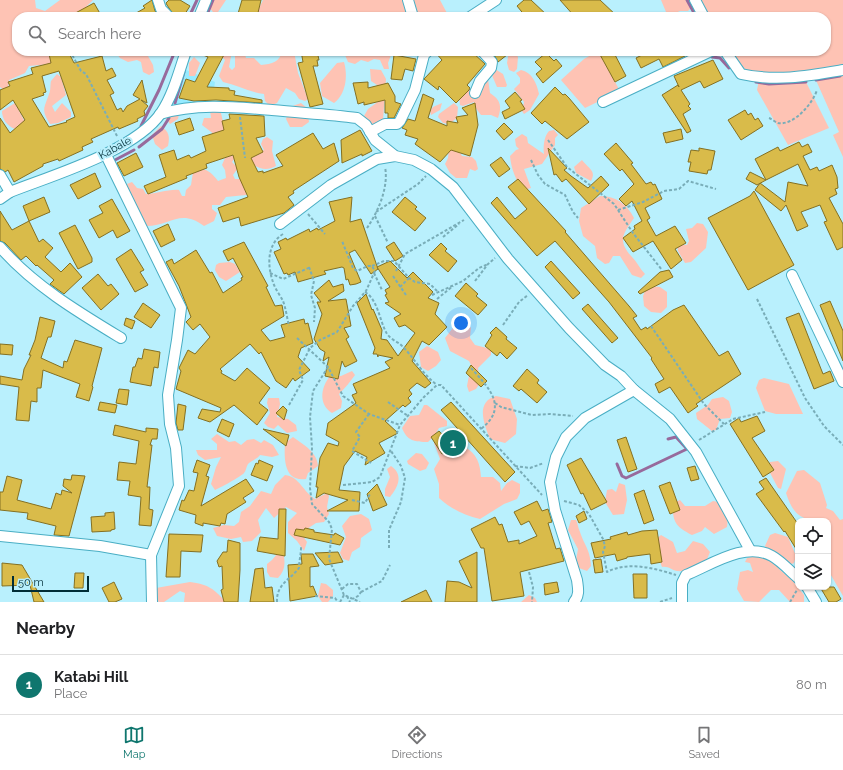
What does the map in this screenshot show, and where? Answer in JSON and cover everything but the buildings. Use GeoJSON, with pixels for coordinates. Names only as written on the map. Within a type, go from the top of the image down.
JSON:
{"type":"FeatureCollection","features":[{"type":"Feature","properties":{"kind":"street"},"geometry":{"type":"LineString","coordinates":[[158,0],[161,9],[164,12]]}},
{"type":"Feature","properties":{"kind":"street"},"geometry":{"type":"LineString","coordinates":[[201,12],[206,0]]}},
{"type":"Feature","properties":{"kind":"street"},"geometry":{"type":"LineString","coordinates":[[408,0],[412,12]]}},
{"type":"Feature","properties":{"kind":"street"},"geometry":{"type":"LineString","coordinates":[[478,12],[496,0]]}},
{"type":"Feature","properties":{"kind":"street"},"geometry":{"type":"LineString","coordinates":[[695,0],[701,12]]}},
{"type":"Feature","properties":{"kind":"street","name":"Kabale"},"geometry":{"type":"LineString","coordinates":[[0,199],[10,192],[106,154],[122,145],[150,125],[160,114],[170,96],[184,56]]}},
{"type":"Feature","properties":{"kind":"street"},"geometry":{"type":"LineString","coordinates":[[370,132],[385,124],[397,124],[400,121],[415,90],[424,56]]}},
{"type":"Feature","properties":{"kind":"street"},"geometry":{"type":"LineString","coordinates":[[475,93],[480,81],[491,68],[492,62],[487,56]]}},
{"type":"Feature","properties":{"kind":"street"},"geometry":{"type":"LineString","coordinates":[[603,102],[700,56]]}},
{"type":"Feature","properties":{"kind":"street"},"geometry":{"type":"LineString","coordinates":[[728,56],[741,74],[759,78],[788,78],[843,70]]}},
{"type":"Feature","properties":{"kind":"street"},"geometry":{"type":"LineString","coordinates":[[160,114],[176,109],[202,107],[239,108],[357,118],[366,125],[375,140],[395,156]]}},
{"type":"Feature","properties":{"kind":"street"},"geometry":{"type":"LineString","coordinates":[[106,154],[181,308],[168,395],[170,424],[176,448],[179,486],[151,555],[152,602]]}},
{"type":"Feature","properties":{"kind":"street"},"geometry":{"type":"LineString","coordinates":[[284,227],[307,203],[331,185],[381,158],[395,156],[414,160],[431,169],[453,187],[504,253],[535,290],[605,365],[621,376],[634,390],[670,419],[691,446],[725,502],[750,550]]}},
{"type":"Feature","properties":{"kind":"street"},"geometry":{"type":"LineString","coordinates":[[0,174],[10,192]]}},
{"type":"Feature","properties":{"kind":"street"},"geometry":{"type":"LineString","coordinates":[[0,247],[30,276],[78,312],[121,338]]}},
{"type":"Feature","properties":{"kind":"street"},"geometry":{"type":"LineString","coordinates":[[792,274],[843,382]]}},
{"type":"Feature","properties":{"kind":"street"},"geometry":{"type":"LineString","coordinates":[[574,602],[578,598],[579,589],[553,499],[550,482],[557,455],[566,437],[585,418],[634,390]]}},
{"type":"Feature","properties":{"kind":"street"},"geometry":{"type":"LineString","coordinates":[[0,536],[100,546],[151,555]]}},
{"type":"Feature","properties":{"kind":"street"},"geometry":{"type":"LineString","coordinates":[[682,599],[682,583],[686,575],[731,556],[750,550],[772,556],[795,575]]}},
{"type":"Feature","properties":{"kind":"street"},"geometry":{"type":"LineString","coordinates":[[809,590],[816,602]]}},
{"type":"Feature","properties":{"kind":"path"},"geometry":{"type":"LineString","coordinates":[[73,56],[81,71],[86,74],[122,145]]}},
{"type":"Feature","properties":{"kind":"path"},"geometry":{"type":"LineString","coordinates":[[769,118],[778,123],[786,122],[796,117],[811,103],[817,90]]}},
{"type":"Feature","properties":{"kind":"path"},"geometry":{"type":"LineString","coordinates":[[239,108],[245,158]]}},
{"type":"Feature","properties":{"kind":"path"},"geometry":{"type":"LineString","coordinates":[[548,140],[567,167],[602,194],[618,210],[633,233],[662,270]]}},
{"type":"Feature","properties":{"kind":"path"},"geometry":{"type":"LineString","coordinates":[[367,228],[382,198],[386,178],[385,169],[381,158]]}},
{"type":"Feature","properties":{"kind":"path"},"geometry":{"type":"LineString","coordinates":[[531,160],[538,176],[545,184],[564,195],[578,218]]}},
{"type":"Feature","properties":{"kind":"path"},"geometry":{"type":"LineString","coordinates":[[375,214],[418,184],[431,169]]}},
{"type":"Feature","properties":{"kind":"path"},"geometry":{"type":"LineString","coordinates":[[618,210],[643,202],[664,191],[680,189],[688,181],[716,189]]}},
{"type":"Feature","properties":{"kind":"path"},"geometry":{"type":"LineString","coordinates":[[307,203],[306,211],[311,220],[325,234]]}},
{"type":"Feature","properties":{"kind":"path"},"geometry":{"type":"LineString","coordinates":[[443,237],[473,213]]}},
{"type":"Feature","properties":{"kind":"path"},"geometry":{"type":"LineString","coordinates":[[375,214],[388,244]]}},
{"type":"Feature","properties":{"kind":"path"},"geometry":{"type":"LineString","coordinates":[[396,270],[405,254],[464,220]]}},
{"type":"Feature","properties":{"kind":"path"},"geometry":{"type":"LineString","coordinates":[[284,227],[270,249],[270,273],[272,281],[283,301],[289,326]]}},
{"type":"Feature","properties":{"kind":"path"},"geometry":{"type":"LineString","coordinates":[[342,241],[353,268],[357,271],[368,266],[390,260],[409,278],[415,282],[430,284],[438,292]]}},
{"type":"Feature","properties":{"kind":"path"},"geometry":{"type":"LineString","coordinates":[[432,295],[463,281],[478,268],[488,264],[504,253]]}},
{"type":"Feature","properties":{"kind":"path"},"geometry":{"type":"LineString","coordinates":[[475,281],[488,264]]}},
{"type":"Feature","properties":{"kind":"path"},"geometry":{"type":"LineString","coordinates":[[372,266],[382,290]]}},
{"type":"Feature","properties":{"kind":"path"},"geometry":{"type":"LineString","coordinates":[[270,273],[283,279],[310,267],[314,281],[311,294],[315,308],[314,322]]}},
{"type":"Feature","properties":{"kind":"path"},"geometry":{"type":"LineString","coordinates":[[289,405],[303,380],[299,370],[310,348],[320,340],[337,332],[345,318],[365,292],[374,273]]}},
{"type":"Feature","properties":{"kind":"path"},"geometry":{"type":"LineString","coordinates":[[393,276],[406,295]]}},
{"type":"Feature","properties":{"kind":"path"},"geometry":{"type":"LineString","coordinates":[[400,287],[409,278]]}},
{"type":"Feature","properties":{"kind":"path"},"geometry":{"type":"LineString","coordinates":[[437,300],[454,285]]}},
{"type":"Feature","properties":{"kind":"path"},"geometry":{"type":"LineString","coordinates":[[502,325],[519,302],[535,290]]}},
{"type":"Feature","properties":{"kind":"path"},"geometry":{"type":"LineString","coordinates":[[365,292],[373,301],[386,334],[406,350],[422,372],[437,385],[441,385],[446,390],[541,495],[579,505],[589,514],[604,538],[605,546],[603,552],[607,572],[614,568],[630,565],[660,569],[685,578]]}},
{"type":"Feature","properties":{"kind":"path"},"geometry":{"type":"LineString","coordinates":[[757,299],[805,398],[824,426],[843,446]]}},
{"type":"Feature","properties":{"kind":"path"},"geometry":{"type":"LineString","coordinates":[[651,326],[704,404],[724,424]]}},
{"type":"Feature","properties":{"kind":"path"},"geometry":{"type":"LineString","coordinates":[[298,338],[328,367],[343,396],[369,414],[400,425]]}},
{"type":"Feature","properties":{"kind":"path"},"geometry":{"type":"LineString","coordinates":[[328,367],[313,391],[310,417],[312,448],[310,488],[312,504],[329,522],[332,529],[329,559],[342,589],[350,602]]}},
{"type":"Feature","properties":{"kind":"path"},"geometry":{"type":"LineString","coordinates":[[470,368],[489,388],[495,403],[494,413],[490,421],[481,429]]}},
{"type":"Feature","properties":{"kind":"path"},"geometry":{"type":"LineString","coordinates":[[343,484],[372,482],[380,477],[383,465],[391,451],[394,435],[400,425],[437,385]]}},
{"type":"Feature","properties":{"kind":"path"},"geometry":{"type":"LineString","coordinates":[[388,402],[408,416]]}},
{"type":"Feature","properties":{"kind":"path"},"geometry":{"type":"LineString","coordinates":[[495,403],[501,407],[532,415],[550,414],[585,418]]}},
{"type":"Feature","properties":{"kind":"path"},"geometry":{"type":"LineString","coordinates":[[691,446],[733,419],[765,412]]}},
{"type":"Feature","properties":{"kind":"path"},"geometry":{"type":"LineString","coordinates":[[369,414],[356,432],[360,437],[352,451],[371,463]]}},
{"type":"Feature","properties":{"kind":"path"},"geometry":{"type":"LineString","coordinates":[[389,548],[389,530],[401,502],[405,478],[401,466],[391,451]]}},
{"type":"Feature","properties":{"kind":"path"},"geometry":{"type":"LineString","coordinates":[[514,466],[533,467],[544,463],[557,455]]}},
{"type":"Feature","properties":{"kind":"path"},"geometry":{"type":"LineString","coordinates":[[352,500],[365,503],[370,494]]}},
{"type":"Feature","properties":{"kind":"path"},"geometry":{"type":"LineString","coordinates":[[277,602],[276,596],[286,580],[299,568],[301,547]]}},
{"type":"Feature","properties":{"kind":"path"},"geometry":{"type":"LineString","coordinates":[[354,598],[361,592],[382,581],[390,564]]}},
{"type":"Feature","properties":{"kind":"path"},"geometry":{"type":"LineString","coordinates":[[529,572],[533,587],[532,602]]}},
{"type":"Feature","properties":{"kind":"path"},"geometry":{"type":"LineString","coordinates":[[342,589],[345,585],[353,583],[360,587],[361,592]]}},
{"type":"Feature","properties":{"kind":"path"},"geometry":{"type":"LineString","coordinates":[[790,602],[797,590]]}},
{"type":"Feature","properties":{"kind":"path"},"geometry":{"type":"LineString","coordinates":[[316,596],[335,598],[339,602],[346,596]]}},
{"type":"Feature","properties":{"kind":"path"},"geometry":{"type":"LineString","coordinates":[[346,596],[354,598],[360,602]]}},
{"type":"Feature","properties":{"kind":"path"},"geometry":{"type":"LineString","coordinates":[[660,602],[676,597],[682,599]]}},
{"type":"Feature","properties":{"kind":"shaded area"},"geometry":{"type":"Polygon","coordinates":[[[0,0],[35,0],[36,8],[45,11],[60,0],[93,0],[81,12],[12,12],[12,56],[49,56],[52,60],[51,64],[29,66],[25,73],[9,80],[8,89],[4,90],[0,87],[0,0]]]}},
{"type":"Feature","properties":{"kind":"shaded area"},"geometry":{"type":"Polygon","coordinates":[[[209,0],[226,0],[218,12],[213,12],[207,5],[209,0]]]}},
{"type":"Feature","properties":{"kind":"shaded area"},"geometry":{"type":"Polygon","coordinates":[[[263,0],[405,0],[409,12],[257,12],[263,0]]]}},
{"type":"Feature","properties":{"kind":"shaded area"},"geometry":{"type":"Polygon","coordinates":[[[411,0],[440,0],[446,12],[415,12],[411,0]]]}},
{"type":"Feature","properties":{"kind":"shaded area"},"geometry":{"type":"Polygon","coordinates":[[[661,0],[687,0],[690,3],[690,9],[688,11],[666,12],[661,0]]]}},
{"type":"Feature","properties":{"kind":"shaded area"},"geometry":{"type":"Polygon","coordinates":[[[699,0],[843,0],[843,66],[793,73],[748,72],[732,56],[831,56],[831,12],[705,12],[699,0]]]}},
{"type":"Feature","properties":{"kind":"shaded area"},"geometry":{"type":"Polygon","coordinates":[[[118,56],[148,56],[153,65],[154,72],[149,75],[143,72],[141,62],[137,60],[128,62],[118,56]]]}},
{"type":"Feature","properties":{"kind":"shaded area"},"geometry":{"type":"Polygon","coordinates":[[[221,56],[231,56],[229,67],[232,70],[235,67],[235,56],[254,58],[261,65],[275,62],[280,56],[295,56],[298,73],[308,99],[305,101],[299,99],[295,93],[286,88],[277,103],[270,106],[265,101],[264,94],[223,82],[219,76],[225,60],[221,56]]]}},
{"type":"Feature","properties":{"kind":"shaded area"},"geometry":{"type":"Polygon","coordinates":[[[345,56],[391,56],[388,63],[389,69],[384,69],[380,60],[374,59],[368,62],[361,60],[355,64],[348,62],[345,56]]]}},
{"type":"Feature","properties":{"kind":"shaded area"},"geometry":{"type":"Polygon","coordinates":[[[508,56],[518,57],[517,69],[514,72],[509,70],[507,63],[508,56]]]}},
{"type":"Feature","properties":{"kind":"shaded area"},"geometry":{"type":"Polygon","coordinates":[[[589,56],[601,56],[620,91],[585,108],[561,80],[589,56]]]}},
{"type":"Feature","properties":{"kind":"shaded area"},"geometry":{"type":"Polygon","coordinates":[[[194,57],[200,63],[195,76],[189,76],[189,63],[194,57]]]}},
{"type":"Feature","properties":{"kind":"shaded area"},"geometry":{"type":"Polygon","coordinates":[[[344,62],[346,73],[345,84],[341,95],[334,103],[322,96],[320,83],[337,63],[344,62]]]}},
{"type":"Feature","properties":{"kind":"shaded area"},"geometry":{"type":"Polygon","coordinates":[[[184,69],[215,82],[212,103],[177,107],[173,103],[184,69]]]}},
{"type":"Feature","properties":{"kind":"shaded area"},"geometry":{"type":"Polygon","coordinates":[[[370,69],[381,70],[386,79],[383,120],[381,124],[371,126],[364,116],[368,109],[379,101],[377,85],[371,81],[370,69]]]}},
{"type":"Feature","properties":{"kind":"shaded area"},"geometry":{"type":"Polygon","coordinates":[[[495,69],[503,74],[507,85],[506,87],[497,87],[491,73],[495,69]]]}},
{"type":"Feature","properties":{"kind":"shaded area"},"geometry":{"type":"Polygon","coordinates":[[[521,70],[525,71],[531,76],[537,86],[539,94],[530,110],[524,114],[522,111],[524,102],[514,89],[520,83],[520,78],[516,73],[521,70]]]}},
{"type":"Feature","properties":{"kind":"shaded area"},"geometry":{"type":"Polygon","coordinates":[[[57,74],[61,77],[66,95],[52,106],[55,112],[62,103],[71,112],[71,117],[58,123],[50,124],[45,115],[44,109],[50,91],[51,81],[57,74]]]}},
{"type":"Feature","properties":{"kind":"shaded area"},"geometry":{"type":"Polygon","coordinates":[[[843,74],[843,157],[833,135],[839,132],[815,78],[843,74]]]}},
{"type":"Feature","properties":{"kind":"shaded area"},"geometry":{"type":"Polygon","coordinates":[[[488,79],[490,93],[500,104],[498,118],[491,115],[481,115],[475,107],[474,102],[463,106],[460,105],[459,97],[466,91],[473,89],[476,84],[488,79]]]}},
{"type":"Feature","properties":{"kind":"shaded area"},"geometry":{"type":"Polygon","coordinates":[[[759,80],[805,80],[829,128],[788,145],[757,90],[759,80]]]}},
{"type":"Feature","properties":{"kind":"shaded area"},"geometry":{"type":"Polygon","coordinates":[[[15,103],[25,122],[15,129],[6,122],[2,111],[15,103]]]}},
{"type":"Feature","properties":{"kind":"shaded area"},"geometry":{"type":"Polygon","coordinates":[[[301,103],[307,108],[309,122],[302,127],[290,127],[286,119],[290,107],[301,103]]]}},
{"type":"Feature","properties":{"kind":"shaded area"},"geometry":{"type":"Polygon","coordinates":[[[442,103],[440,110],[431,115],[430,111],[433,107],[442,103]]]}},
{"type":"Feature","properties":{"kind":"shaded area"},"geometry":{"type":"Polygon","coordinates":[[[454,103],[458,107],[457,118],[449,124],[443,123],[438,117],[439,114],[454,103]]]}},
{"type":"Feature","properties":{"kind":"shaded area"},"geometry":{"type":"Polygon","coordinates":[[[214,109],[221,113],[224,126],[229,131],[219,138],[202,125],[204,118],[211,118],[210,110],[214,109]]]}},
{"type":"Feature","properties":{"kind":"shaded area"},"geometry":{"type":"Polygon","coordinates":[[[179,114],[178,119],[170,124],[165,117],[179,114]]]}},
{"type":"Feature","properties":{"kind":"shaded area"},"geometry":{"type":"Polygon","coordinates":[[[161,126],[166,130],[169,137],[168,146],[162,150],[155,144],[152,135],[161,126]]]}},
{"type":"Feature","properties":{"kind":"shaded area"},"geometry":{"type":"Polygon","coordinates":[[[554,130],[558,135],[555,138],[555,145],[542,164],[524,169],[531,188],[524,190],[516,179],[510,156],[519,149],[516,146],[515,139],[522,134],[527,137],[528,143],[544,154],[546,136],[549,131],[554,130]]]}},
{"type":"Feature","properties":{"kind":"shaded area"},"geometry":{"type":"Polygon","coordinates":[[[267,137],[273,141],[272,151],[276,166],[264,169],[252,164],[245,142],[254,157],[257,152],[264,150],[261,144],[263,139],[267,137]]]}},
{"type":"Feature","properties":{"kind":"shaded area"},"geometry":{"type":"Polygon","coordinates":[[[449,149],[458,149],[462,156],[472,157],[476,161],[478,169],[475,171],[470,169],[467,178],[456,178],[450,173],[445,164],[448,158],[449,149]]]}},
{"type":"Feature","properties":{"kind":"shaded area"},"geometry":{"type":"Polygon","coordinates":[[[232,155],[235,158],[232,162],[238,168],[233,175],[235,179],[242,179],[247,192],[246,195],[226,197],[220,205],[212,205],[212,209],[217,213],[214,221],[204,226],[188,218],[182,218],[146,226],[124,188],[127,184],[132,182],[137,188],[143,189],[146,194],[179,190],[182,196],[185,196],[186,190],[191,185],[193,172],[197,170],[207,171],[218,181],[226,178],[225,170],[222,165],[225,158],[232,155]]]}},
{"type":"Feature","properties":{"kind":"shaded area"},"geometry":{"type":"Polygon","coordinates":[[[582,160],[592,172],[593,178],[591,181],[576,173],[574,167],[582,160]]]}},
{"type":"Feature","properties":{"kind":"shaded area"},"geometry":{"type":"Polygon","coordinates":[[[600,196],[616,199],[628,209],[634,218],[625,233],[623,242],[627,251],[645,274],[641,278],[632,275],[620,256],[613,256],[609,263],[605,264],[597,258],[595,246],[583,236],[579,221],[581,208],[600,196]]]}},
{"type":"Feature","properties":{"kind":"shaded area"},"geometry":{"type":"Polygon","coordinates":[[[697,223],[703,224],[708,232],[706,248],[691,262],[685,263],[678,251],[677,244],[687,245],[689,241],[686,229],[692,228],[697,223]]]}},
{"type":"Feature","properties":{"kind":"shaded area"},"geometry":{"type":"Polygon","coordinates":[[[230,262],[235,264],[240,272],[226,281],[219,277],[215,270],[216,265],[219,263],[230,262]]]}},
{"type":"Feature","properties":{"kind":"shaded area"},"geometry":{"type":"Polygon","coordinates":[[[651,286],[660,287],[667,292],[667,307],[661,313],[651,312],[644,306],[643,296],[646,288],[651,286]]]}},
{"type":"Feature","properties":{"kind":"shaded area"},"geometry":{"type":"Polygon","coordinates":[[[466,321],[471,328],[470,338],[475,345],[491,349],[491,355],[478,368],[480,383],[476,389],[469,392],[467,386],[471,365],[469,361],[450,351],[445,338],[456,324],[466,321]]]}},
{"type":"Feature","properties":{"kind":"shaded area"},"geometry":{"type":"Polygon","coordinates":[[[427,346],[438,352],[441,360],[436,366],[428,371],[421,367],[419,352],[427,346]]]}},
{"type":"Feature","properties":{"kind":"shaded area"},"geometry":{"type":"Polygon","coordinates":[[[352,371],[355,375],[339,394],[342,401],[341,408],[332,413],[325,405],[322,395],[327,380],[330,376],[341,376],[352,371]]]}},
{"type":"Feature","properties":{"kind":"shaded area"},"geometry":{"type":"Polygon","coordinates":[[[764,378],[789,384],[803,414],[776,414],[765,411],[756,388],[759,380],[764,378]]]}},
{"type":"Feature","properties":{"kind":"shaded area"},"geometry":{"type":"Polygon","coordinates":[[[496,396],[510,399],[517,419],[516,434],[505,443],[490,439],[485,427],[483,408],[489,399],[496,396]]]}},
{"type":"Feature","properties":{"kind":"shaded area"},"geometry":{"type":"Polygon","coordinates":[[[723,397],[729,401],[732,412],[730,418],[720,419],[716,430],[712,431],[697,419],[696,413],[708,405],[712,399],[723,397]]]}},
{"type":"Feature","properties":{"kind":"shaded area"},"geometry":{"type":"Polygon","coordinates":[[[268,398],[279,398],[280,404],[277,417],[288,419],[296,425],[297,431],[287,433],[278,425],[274,429],[268,427],[264,423],[270,413],[267,403],[268,398]]]}},
{"type":"Feature","properties":{"kind":"shaded area"},"geometry":{"type":"Polygon","coordinates":[[[424,405],[427,405],[447,421],[447,426],[439,428],[428,442],[419,442],[406,436],[402,428],[410,416],[419,415],[424,405]]]}},
{"type":"Feature","properties":{"kind":"shaded area"},"geometry":{"type":"Polygon","coordinates":[[[450,433],[460,438],[463,445],[461,452],[465,447],[475,456],[479,463],[481,477],[493,477],[500,483],[501,491],[507,483],[512,480],[520,484],[520,493],[517,499],[504,504],[480,519],[458,511],[439,498],[439,484],[434,469],[440,459],[434,443],[443,435],[450,433]]]}},
{"type":"Feature","properties":{"kind":"shaded area"},"geometry":{"type":"Polygon","coordinates":[[[217,434],[229,442],[235,441],[241,445],[247,440],[254,439],[261,443],[264,440],[273,445],[279,455],[272,457],[260,455],[248,464],[242,475],[215,490],[211,484],[216,467],[221,457],[205,460],[198,455],[196,450],[217,450],[217,444],[211,439],[217,434]]]}},
{"type":"Feature","properties":{"kind":"shaded area"},"geometry":{"type":"Polygon","coordinates":[[[293,437],[313,453],[317,461],[318,466],[308,473],[306,479],[293,477],[289,473],[285,462],[285,443],[293,437]]]}},
{"type":"Feature","properties":{"kind":"shaded area"},"geometry":{"type":"Polygon","coordinates":[[[416,453],[422,454],[429,463],[426,469],[420,471],[408,464],[407,461],[416,453]]]}},
{"type":"Feature","properties":{"kind":"shaded area"},"geometry":{"type":"Polygon","coordinates":[[[778,461],[786,469],[781,489],[778,488],[768,469],[770,462],[778,461]]]}},
{"type":"Feature","properties":{"kind":"shaded area"},"geometry":{"type":"Polygon","coordinates":[[[391,466],[399,477],[397,485],[390,497],[385,496],[385,489],[390,477],[387,469],[391,466]]]}},
{"type":"Feature","properties":{"kind":"shaded area"},"geometry":{"type":"Polygon","coordinates":[[[804,470],[820,483],[827,505],[826,508],[833,511],[840,520],[843,519],[843,596],[831,575],[831,518],[804,518],[796,513],[786,493],[797,471],[804,470]]]}},
{"type":"Feature","properties":{"kind":"shaded area"},"geometry":{"type":"Polygon","coordinates":[[[285,475],[290,476],[298,482],[307,493],[315,499],[327,493],[329,496],[327,507],[329,514],[324,522],[316,523],[301,533],[307,542],[304,551],[297,541],[288,533],[288,522],[297,513],[286,507],[274,518],[266,508],[258,520],[261,532],[252,541],[243,542],[241,537],[231,539],[217,536],[213,528],[224,525],[234,526],[239,522],[241,512],[250,506],[261,491],[271,494],[275,485],[285,475]]]}},
{"type":"Feature","properties":{"kind":"shaded area"},"geometry":{"type":"Polygon","coordinates":[[[619,483],[625,485],[627,500],[624,514],[613,515],[605,502],[607,490],[612,489],[616,492],[619,483]]]}},
{"type":"Feature","properties":{"kind":"shaded area"},"geometry":{"type":"Polygon","coordinates":[[[680,500],[685,506],[705,506],[713,501],[718,502],[728,517],[727,527],[714,534],[705,527],[702,531],[692,535],[682,529],[674,519],[673,503],[680,500]]]}},
{"type":"Feature","properties":{"kind":"shaded area"},"geometry":{"type":"Polygon","coordinates":[[[361,514],[369,519],[372,530],[361,538],[360,547],[352,552],[349,561],[343,559],[340,553],[346,537],[342,526],[350,516],[361,514]]]}},
{"type":"Feature","properties":{"kind":"shaded area"},"geometry":{"type":"Polygon","coordinates":[[[571,520],[576,520],[588,552],[591,566],[587,571],[579,568],[576,560],[578,549],[568,530],[571,520]]]}},
{"type":"Feature","properties":{"kind":"shaded area"},"geometry":{"type":"Polygon","coordinates":[[[775,533],[788,537],[795,554],[795,560],[794,563],[779,569],[795,584],[795,590],[800,590],[804,595],[804,602],[790,602],[779,590],[771,590],[759,602],[744,601],[737,589],[740,572],[748,570],[753,572],[750,563],[745,562],[747,558],[760,555],[771,558],[765,546],[770,535],[775,533]]]}},
{"type":"Feature","properties":{"kind":"shaded area"},"geometry":{"type":"Polygon","coordinates":[[[661,535],[673,542],[677,553],[685,551],[693,541],[703,544],[710,552],[705,564],[684,571],[662,567],[653,542],[661,535]]]}},
{"type":"Feature","properties":{"kind":"shaded area"},"geometry":{"type":"Polygon","coordinates":[[[282,548],[284,560],[283,571],[278,578],[270,577],[267,572],[267,564],[282,548]]]}},
{"type":"Feature","properties":{"kind":"shaded area"},"geometry":{"type":"Polygon","coordinates":[[[190,582],[202,584],[210,588],[226,602],[184,602],[185,593],[180,591],[164,602],[159,602],[155,599],[156,588],[190,582]]]}},
{"type":"Feature","properties":{"kind":"shaded area"},"geometry":{"type":"Polygon","coordinates":[[[321,583],[326,584],[333,590],[333,596],[328,602],[322,602],[318,596],[321,583]]]}},
{"type":"Feature","properties":{"kind":"shaded area"},"geometry":{"type":"Polygon","coordinates":[[[529,595],[535,598],[537,602],[521,602],[529,595]]]}},
{"type":"Feature","properties":{"kind":"waterway"},"geometry":{"type":"LineString","coordinates":[[191,12],[197,0]]}},
{"type":"Feature","properties":{"kind":"waterway"},"geometry":{"type":"LineString","coordinates":[[208,12],[213,0]]}},
{"type":"Feature","properties":{"kind":"waterway"},"geometry":{"type":"LineString","coordinates":[[687,0],[693,11]]}},
{"type":"Feature","properties":{"kind":"waterway"},"geometry":{"type":"LineString","coordinates":[[141,126],[159,90],[173,56]]}},
{"type":"Feature","properties":{"kind":"waterway"},"geometry":{"type":"LineString","coordinates":[[712,57],[720,58],[729,68]]}},
{"type":"Feature","properties":{"kind":"waterway"},"geometry":{"type":"LineString","coordinates":[[175,103],[184,72]]}},
{"type":"Feature","properties":{"kind":"waterway"},"geometry":{"type":"LineString","coordinates":[[816,80],[840,76]]}},
{"type":"Feature","properties":{"kind":"waterway"},"geometry":{"type":"LineString","coordinates":[[756,82],[769,84],[806,82]]}},
{"type":"Feature","properties":{"kind":"waterway"},"geometry":{"type":"LineString","coordinates":[[139,147],[162,129],[169,118]]}},
{"type":"Feature","properties":{"kind":"waterway"},"geometry":{"type":"LineString","coordinates":[[115,160],[134,150]]}},
{"type":"Feature","properties":{"kind":"waterway"},"geometry":{"type":"LineString","coordinates":[[617,464],[622,476],[626,478],[687,449],[676,437],[668,439]]}},
{"type":"Feature","properties":{"kind":"place","name":"Katabi Hill"},"geometry":{"type":"Point","coordinates":[453,443]}}]}
